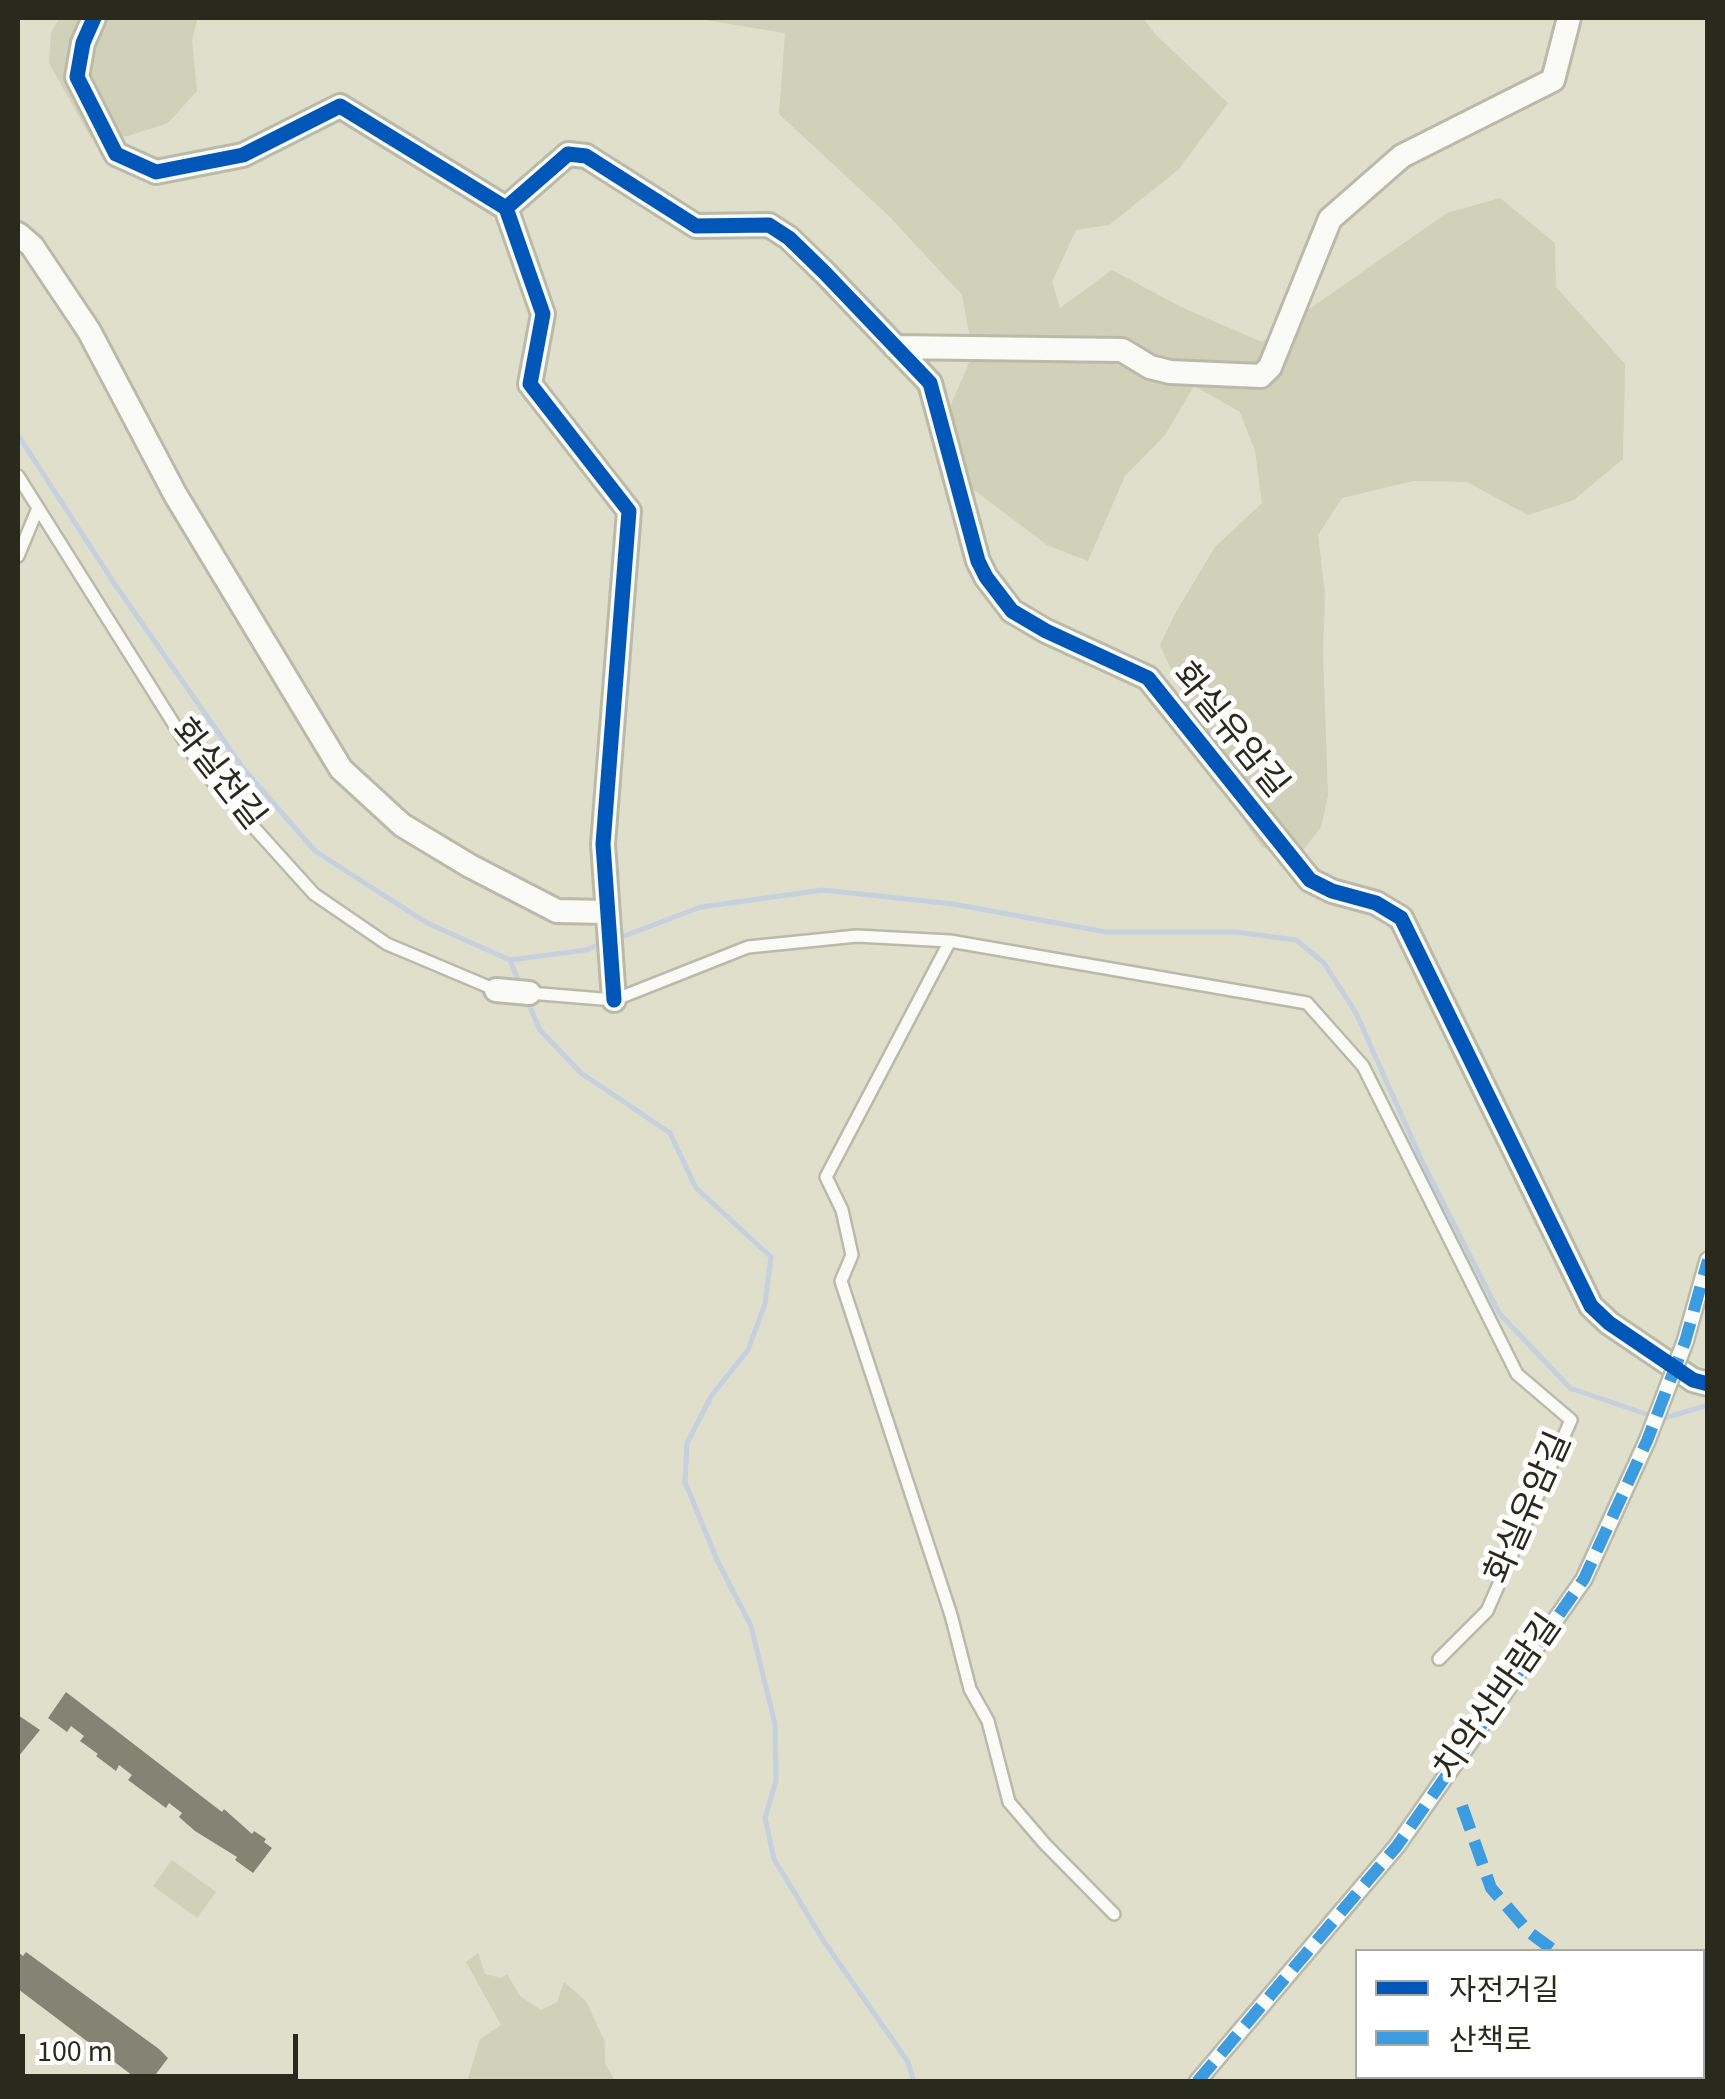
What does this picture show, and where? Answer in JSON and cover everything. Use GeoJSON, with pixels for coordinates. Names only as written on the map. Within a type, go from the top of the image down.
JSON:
{"type":"FeatureCollection","features":[{"type":"Feature","properties":{"kind":"street"},"geometry":{"type":"LineString","coordinates":[[94,18],[83,43],[78,77],[116,154],[156,172],[243,155],[340,106],[506,208],[543,314],[530,384],[629,511],[603,844],[613,991]]}},
{"type":"Feature","properties":{"kind":"street"},"geometry":{"type":"LineString","coordinates":[[895,347],[1122,350],[1150,367],[1170,372],[1261,376],[1270,367],[1330,219],[1402,156],[1553,80],[1568,18]]}},
{"type":"Feature","properties":{"kind":"street","name":"화실유암길"},"geometry":{"type":"LineString","coordinates":[[506,208],[568,154],[586,156],[696,226],[769,225],[789,238],[930,384],[978,561],[1012,611],[1148,678],[1310,880],[1332,891],[1376,903],[1401,918],[1592,1306],[1609,1323],[1692,1380],[1708,1384]]}},
{"type":"Feature","properties":{"kind":"street"},"geometry":{"type":"LineString","coordinates":[[18,234],[32,246],[89,331],[175,494],[341,770],[402,825],[470,866],[557,911],[606,912]]}},
{"type":"Feature","properties":{"kind":"street"},"geometry":{"type":"LineString","coordinates":[[496,990],[530,993]]}},
{"type":"Feature","properties":{"kind":"street","name":"치악산바람길"},"geometry":{"type":"LineString","coordinates":[[1197,2082],[1397,1846],[1584,1579],[1685,1342],[1708,1260]]}},
{"type":"Feature","properties":{"kind":"lane","name":"화실천길"},"geometry":{"type":"LineString","coordinates":[[18,476],[204,772],[314,894],[388,944],[496,990]]}},
{"type":"Feature","properties":{"kind":"lane"},"geometry":{"type":"LineString","coordinates":[[18,556],[38,508]]}},
{"type":"Feature","properties":{"kind":"lane"},"geometry":{"type":"LineString","coordinates":[[530,993],[613,991],[748,947],[856,936],[950,941],[826,1177],[842,1210],[852,1255],[841,1281],[951,1615],[970,1689],[988,1722],[1009,1802],[1114,1914]]}},
{"type":"Feature","properties":{"kind":"lane","name":"화실유암길"},"geometry":{"type":"LineString","coordinates":[[950,941],[1308,1003],[1363,1066],[1517,1374],[1571,1420],[1486,1610],[1439,1659]]}},
{"type":"Feature","properties":{"kind":"green space"},"geometry":{"type":"Polygon","coordinates":[[[60,18],[198,18],[192,40],[197,91],[168,123],[128,136],[91,138],[49,63],[51,32],[60,18]]]}},
{"type":"Feature","properties":{"kind":"green space"},"geometry":{"type":"Polygon","coordinates":[[[693,18],[1143,18],[1228,103],[1178,170],[1109,225],[1076,230],[1052,282],[1060,308],[1112,270],[1181,307],[1262,342],[1447,213],[1500,198],[1555,243],[1556,287],[1625,364],[1623,459],[1574,500],[1528,515],[1467,482],[1413,481],[1342,498],[1318,535],[1325,593],[1328,796],[1321,827],[1297,858],[1262,847],[1233,805],[1160,645],[1215,547],[1262,503],[1255,451],[1240,412],[1194,386],[1165,435],[1125,476],[1088,561],[1047,545],[961,480],[941,427],[973,354],[962,295],[890,217],[779,114],[785,33],[693,18]]]}},
{"type":"Feature","properties":{"kind":"green space"},"geometry":{"type":"Polygon","coordinates":[[[172,1860],[216,1892],[197,1918],[153,1886],[172,1860]]]}},
{"type":"Feature","properties":{"kind":"green space"},"geometry":{"type":"Polygon","coordinates":[[[478,1953],[485,1974],[501,1978],[507,1974],[520,1996],[541,2010],[557,2002],[564,1982],[586,2001],[605,2042],[605,2063],[615,2081],[467,2081],[480,2039],[501,2025],[466,1962],[478,1953]]]}},
{"type":"Feature","properties":{"kind":"building"},"geometry":{"type":"Polygon","coordinates":[[[66,1692],[222,1812],[224,1809],[252,1834],[254,1831],[266,1839],[264,1842],[272,1848],[253,1873],[235,1860],[237,1857],[195,1831],[169,1803],[166,1808],[128,1780],[132,1775],[119,1765],[116,1771],[96,1756],[80,1741],[84,1736],[71,1726],[67,1732],[48,1718],[66,1692]]]}},
{"type":"Feature","properties":{"kind":"building"},"geometry":{"type":"Polygon","coordinates":[[[18,1715],[40,1730],[18,1757],[18,1715]]]}},
{"type":"Feature","properties":{"kind":"building"},"geometry":{"type":"Polygon","coordinates":[[[18,1952],[23,1956],[26,1952],[159,2049],[168,2058],[150,2082],[141,2082],[18,1989],[18,1952]]]}},
{"type":"Feature","properties":{"kind":"waterway"},"geometry":{"type":"LineString","coordinates":[[18,435],[114,583],[243,768],[315,851],[427,923],[510,960],[586,950],[605,942]]}},
{"type":"Feature","properties":{"kind":"waterway"},"geometry":{"type":"LineString","coordinates":[[616,939],[701,907],[823,890],[953,904],[1106,932],[1236,932],[1296,940],[1324,963],[1356,1013],[1421,1159],[1499,1313],[1570,1388],[1661,1419],[1708,1405]]}},
{"type":"Feature","properties":{"kind":"waterway"},"geometry":{"type":"LineString","coordinates":[[510,960],[520,984]]}},
{"type":"Feature","properties":{"kind":"waterway"},"geometry":{"type":"LineString","coordinates":[[526,998],[540,1030],[581,1073],[670,1133],[696,1188],[771,1257],[765,1304],[748,1350],[712,1395],[687,1443],[685,1482],[717,1560],[751,1626],[775,1724],[776,1781],[765,1818],[774,1859],[823,1940],[908,2062],[914,2082]]}},
{"type":"Feature","properties":{"kind":"marked path"},"geometry":{"type":"LineString","coordinates":[[1197,2082],[1397,1846],[1584,1579],[1647,1441],[1685,1342],[1708,1260]]}},
{"type":"Feature","properties":{"kind":"marked path"},"geometry":{"type":"LineString","coordinates":[[1462,1806],[1491,1888],[1529,1932],[1552,1949]]}},
{"type":"Feature","properties":{"kind":"cycle path"},"geometry":{"type":"LineString","coordinates":[[94,18],[83,43],[77,77],[116,154],[156,172],[243,155],[340,106],[506,208],[543,314],[530,384],[629,511],[603,844],[614,1000]]}},
{"type":"Feature","properties":{"kind":"cycle path"},"geometry":{"type":"LineString","coordinates":[[506,208],[568,154],[586,156],[696,226],[769,225],[789,238],[825,273],[930,383],[978,561],[1012,611],[1148,678],[1310,880],[1332,891],[1376,903],[1401,918],[1591,1306],[1609,1323],[1693,1380],[1708,1384]]}}]}
